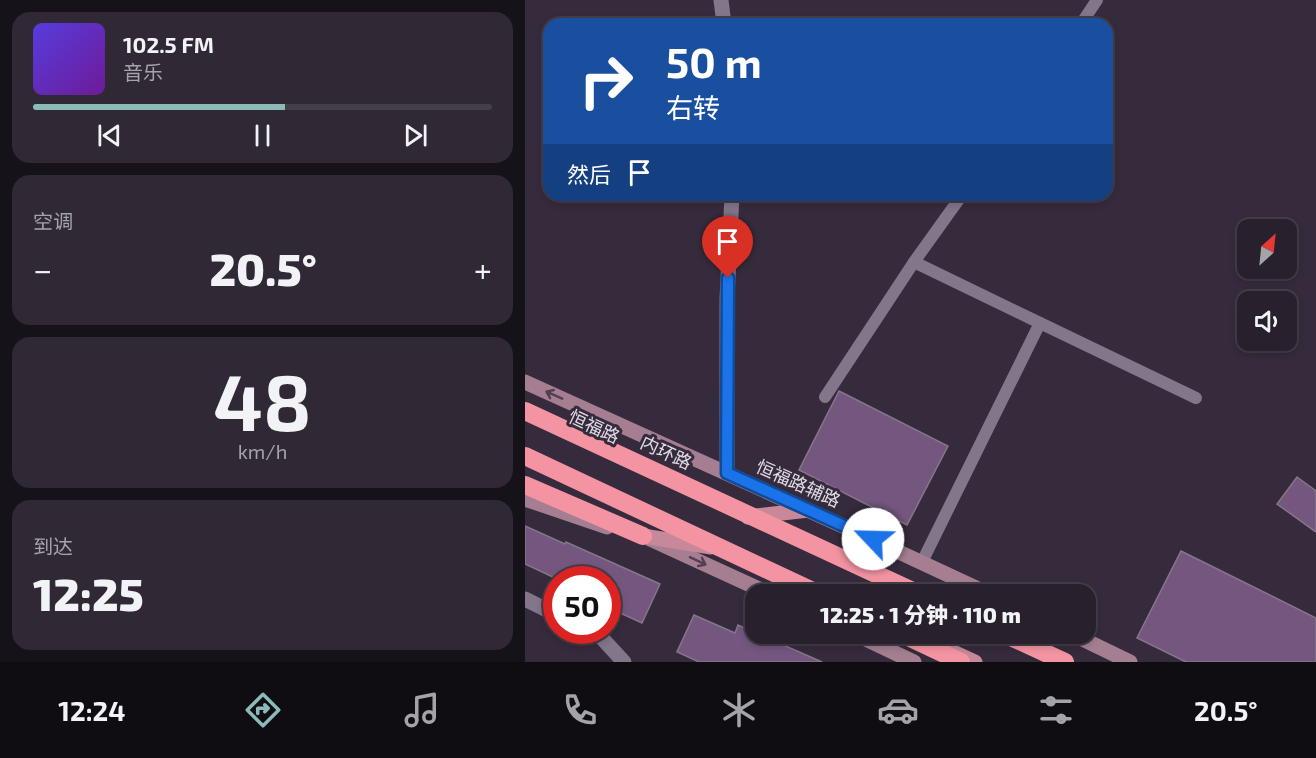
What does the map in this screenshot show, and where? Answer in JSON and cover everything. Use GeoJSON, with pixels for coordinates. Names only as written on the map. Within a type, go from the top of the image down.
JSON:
{"type":"FeatureCollection","features":[{"type":"Feature","properties":{"kind":"highway","name":"内环路"},"geometry":{"type":"LineString","coordinates":[[525,411],[897,584]]}},
{"type":"Feature","properties":{"kind":"highway"},"geometry":{"type":"LineString","coordinates":[[525,454],[798,584]]}},
{"type":"Feature","properties":{"kind":"highway"},"geometry":{"type":"LineString","coordinates":[[525,485],[643,536]]}},
{"type":"Feature","properties":{"kind":"highway"},"geometry":{"type":"LineString","coordinates":[[923,644],[960,662]]}},
{"type":"Feature","properties":{"kind":"highway"},"geometry":{"type":"LineString","coordinates":[[1026,644],[1065,662]]}},
{"type":"Feature","properties":{"kind":"main road","name":"恒福路辅路"},"geometry":{"type":"LineString","coordinates":[[525,382],[968,584]]}},
{"type":"Feature","properties":{"kind":"main road","name":"恒福路"},"geometry":{"type":"LineString","coordinates":[[525,416],[888,584]]}},
{"type":"Feature","properties":{"kind":"main road"},"geometry":{"type":"LineString","coordinates":[[525,454],[810,584]]}},
{"type":"Feature","properties":{"kind":"main road"},"geometry":{"type":"LineString","coordinates":[[525,499],[592,524],[643,536],[747,554]]}},
{"type":"Feature","properties":{"kind":"main road"},"geometry":{"type":"LineString","coordinates":[[745,517],[808,510]]}},
{"type":"Feature","properties":{"kind":"main road"},"geometry":{"type":"LineString","coordinates":[[643,536],[748,584]]}},
{"type":"Feature","properties":{"kind":"main road"},"geometry":{"type":"LineString","coordinates":[[876,644],[914,662]]}},
{"type":"Feature","properties":{"kind":"main road"},"geometry":{"type":"LineString","coordinates":[[937,644],[975,662]]}},
{"type":"Feature","properties":{"kind":"main road"},"geometry":{"type":"LineString","coordinates":[[1014,644],[1051,662]]}},
{"type":"Feature","properties":{"kind":"main road"},"geometry":{"type":"LineString","coordinates":[[1093,644],[1130,662]]}},
{"type":"Feature","properties":{"kind":"street"},"geometry":{"type":"LineString","coordinates":[[721,0],[723,18]]}},
{"type":"Feature","properties":{"kind":"street"},"geometry":{"type":"LineString","coordinates":[[727,473],[727,299],[732,201]]}},
{"type":"Feature","properties":{"kind":"street"},"geometry":{"type":"LineString","coordinates":[[525,599],[543,608]]}},
{"type":"Feature","properties":{"kind":"street"},"geometry":{"type":"LineString","coordinates":[[607,644],[624,662]]}},
{"type":"Feature","properties":{"kind":"lane"},"geometry":{"type":"LineString","coordinates":[[1085,18],[1097,0]]}},
{"type":"Feature","properties":{"kind":"lane"},"geometry":{"type":"LineString","coordinates":[[825,397],[914,262],[958,201]]}},
{"type":"Feature","properties":{"kind":"lane"},"geometry":{"type":"LineString","coordinates":[[914,262],[1196,398]]}},
{"type":"Feature","properties":{"kind":"lane"},"geometry":{"type":"LineString","coordinates":[[923,562],[1040,323]]}},
{"type":"Feature","properties":{"kind":"building"},"geometry":{"type":"Polygon","coordinates":[[[839,391],[948,446],[907,525],[799,470],[839,391]]]}},
{"type":"Feature","properties":{"kind":"building"},"geometry":{"type":"Polygon","coordinates":[[[1297,477],[1316,491],[1316,532],[1277,504],[1297,477]]]}},
{"type":"Feature","properties":{"kind":"building"},"geometry":{"type":"Polygon","coordinates":[[[525,526],[620,566],[543,566],[543,572],[525,564],[525,526]]]}},
{"type":"Feature","properties":{"kind":"building"},"geometry":{"type":"Polygon","coordinates":[[[1181,551],[1316,618],[1316,662],[1186,662],[1137,638],[1181,551]]]}},
{"type":"Feature","properties":{"kind":"building"},"geometry":{"type":"Polygon","coordinates":[[[621,567],[660,584],[642,623],[621,613],[621,567]]]}},
{"type":"Feature","properties":{"kind":"building"},"geometry":{"type":"Polygon","coordinates":[[[694,615],[735,633],[738,625],[745,628],[745,644],[781,644],[822,662],[699,662],[677,652],[694,615]]]}},
{"type":"Feature","properties":{"kind":"route"},"geometry":{"type":"LineString","coordinates":[[728,278],[727,473],[873,539]]}}]}
